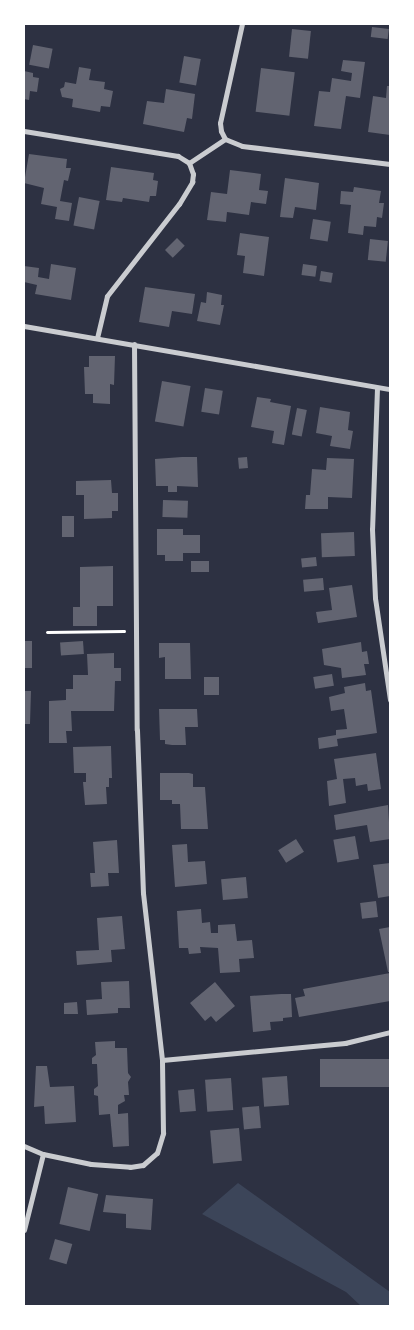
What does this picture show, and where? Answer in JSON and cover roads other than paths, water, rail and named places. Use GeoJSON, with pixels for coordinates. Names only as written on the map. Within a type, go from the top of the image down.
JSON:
{"type":"FeatureCollection","features":[{"type":"Feature","properties":{"kind":"street"},"geometry":{"type":"LineString","coordinates":[[242,24],[220,123],[225,139],[242,146],[390,164]]}},
{"type":"Feature","properties":{"kind":"street"},"geometry":{"type":"LineString","coordinates":[[24,131],[178,156],[188,163],[193,174],[192,182],[164,225],[107,296],[102,308],[98,338]]}},
{"type":"Feature","properties":{"kind":"street"},"geometry":{"type":"LineString","coordinates":[[188,163],[225,139]]}},
{"type":"Feature","properties":{"kind":"street"},"geometry":{"type":"LineString","coordinates":[[24,326],[390,389]]}},
{"type":"Feature","properties":{"kind":"street"},"geometry":{"type":"LineString","coordinates":[[24,1146],[43,1154],[91,1164],[130,1167],[143,1165],[157,1154],[163,1134],[162,1060],[143,893],[136,730],[134,344]]}},
{"type":"Feature","properties":{"kind":"street"},"geometry":{"type":"LineString","coordinates":[[377,388],[372,529],[375,598],[390,700]]}},
{"type":"Feature","properties":{"kind":"street"},"geometry":{"type":"LineString","coordinates":[[162,1060],[345,1044],[390,1032]]}},
{"type":"Feature","properties":{"kind":"street"},"geometry":{"type":"LineString","coordinates":[[24,1230],[43,1154]]}}]}
